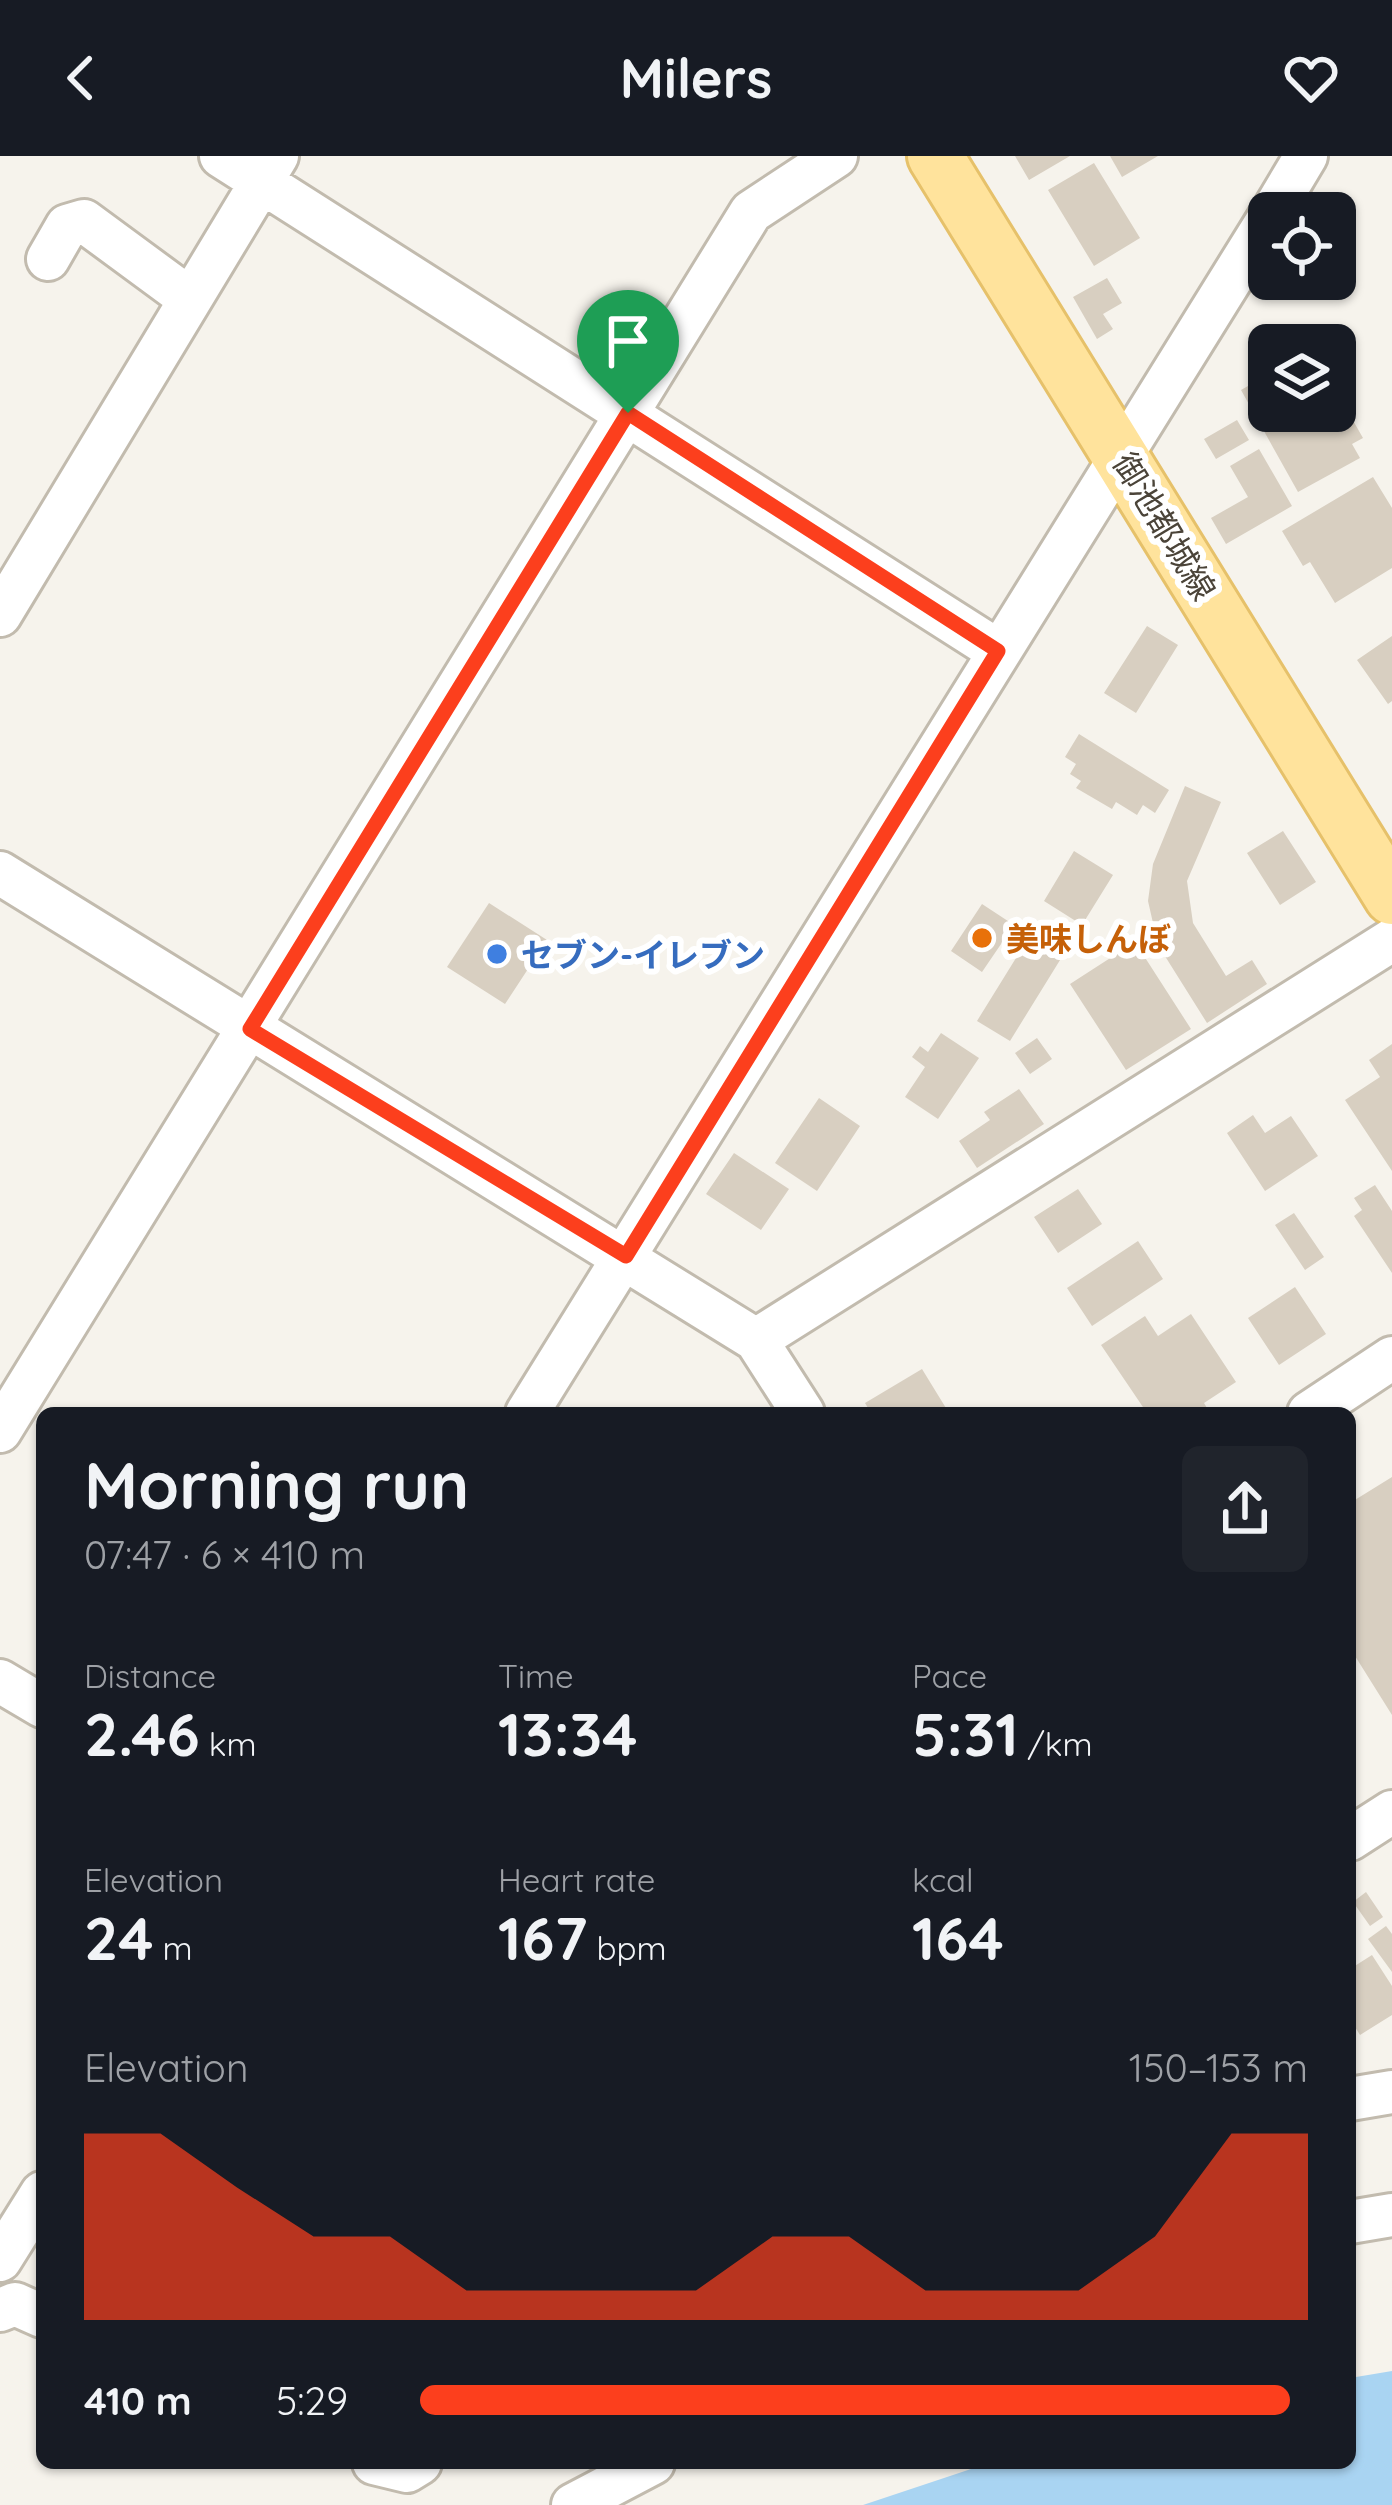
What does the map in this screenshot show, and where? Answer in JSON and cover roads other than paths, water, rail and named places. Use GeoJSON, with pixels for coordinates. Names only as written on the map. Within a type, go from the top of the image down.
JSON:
{"type":"FeatureCollection","features":[{"type":"Feature","properties":{"kind":"main road","name":"御池都城線"},"geometry":{"type":"LineString","coordinates":[[935,156],[1392,897]]}},
{"type":"Feature","properties":{"kind":"street"},"geometry":{"type":"LineString","coordinates":[[221,156],[269,169],[628,413],[998,651]]}},
{"type":"Feature","properties":{"kind":"street"},"geometry":{"type":"LineString","coordinates":[[0,1431],[751,212],[836,156]]}},
{"type":"Feature","properties":{"kind":"street"},"geometry":{"type":"LineString","coordinates":[[1284,192],[1306,156]]}},
{"type":"Feature","properties":{"kind":"street"},"geometry":{"type":"LineString","coordinates":[[0,615],[269,169]]}},
{"type":"Feature","properties":{"kind":"street"},"geometry":{"type":"LineString","coordinates":[[48,259],[67,226],[84,221],[190,299]]}},
{"type":"Feature","properties":{"kind":"street"},"geometry":{"type":"LineString","coordinates":[[531,1407],[1248,252]]}},
{"type":"Feature","properties":{"kind":"street"},"geometry":{"type":"LineString","coordinates":[[0,873],[756,1340],[799,1407]]}},
{"type":"Feature","properties":{"kind":"street"},"geometry":{"type":"LineString","coordinates":[[756,1340],[1392,940]]}},
{"type":"Feature","properties":{"kind":"street"},"geometry":{"type":"LineString","coordinates":[[1318,1407],[1392,1358]]}},
{"type":"Feature","properties":{"kind":"street"},"geometry":{"type":"LineString","coordinates":[[0,1682],[36,1703]]}},
{"type":"Feature","properties":{"kind":"street"},"geometry":{"type":"LineString","coordinates":[[1356,1834],[1392,1812]]}},
{"type":"Feature","properties":{"kind":"street"},"geometry":{"type":"LineString","coordinates":[[1356,2098],[1392,2092]]}},
{"type":"Feature","properties":{"kind":"street"},"geometry":{"type":"LineString","coordinates":[[0,2260],[36,2203]]}},
{"type":"Feature","properties":{"kind":"street"},"geometry":{"type":"LineString","coordinates":[[1356,2221],[1392,2215]]}},
{"type":"Feature","properties":{"kind":"street"},"geometry":{"type":"LineString","coordinates":[[0,2310],[15,2304],[36,2313]]}},
{"type":"Feature","properties":{"kind":"street"},"geometry":{"type":"LineString","coordinates":[[573,2505],[642,2469]]}},
{"type":"Feature","properties":{"kind":"water"},"geometry":{"type":"Polygon","coordinates":[[[1392,2371],[1392,2505],[863,2505],[971,2469],[1356,2469],[1356,2377],[1392,2371]]]}},
{"type":"Feature","properties":{"kind":"place","name":"美味しんぼ"},"geometry":{"type":"Point","coordinates":[982,938]}},
{"type":"Feature","properties":{"kind":"place","name":"セブン-イレブン"},"geometry":{"type":"Point","coordinates":[497,954]}}]}
